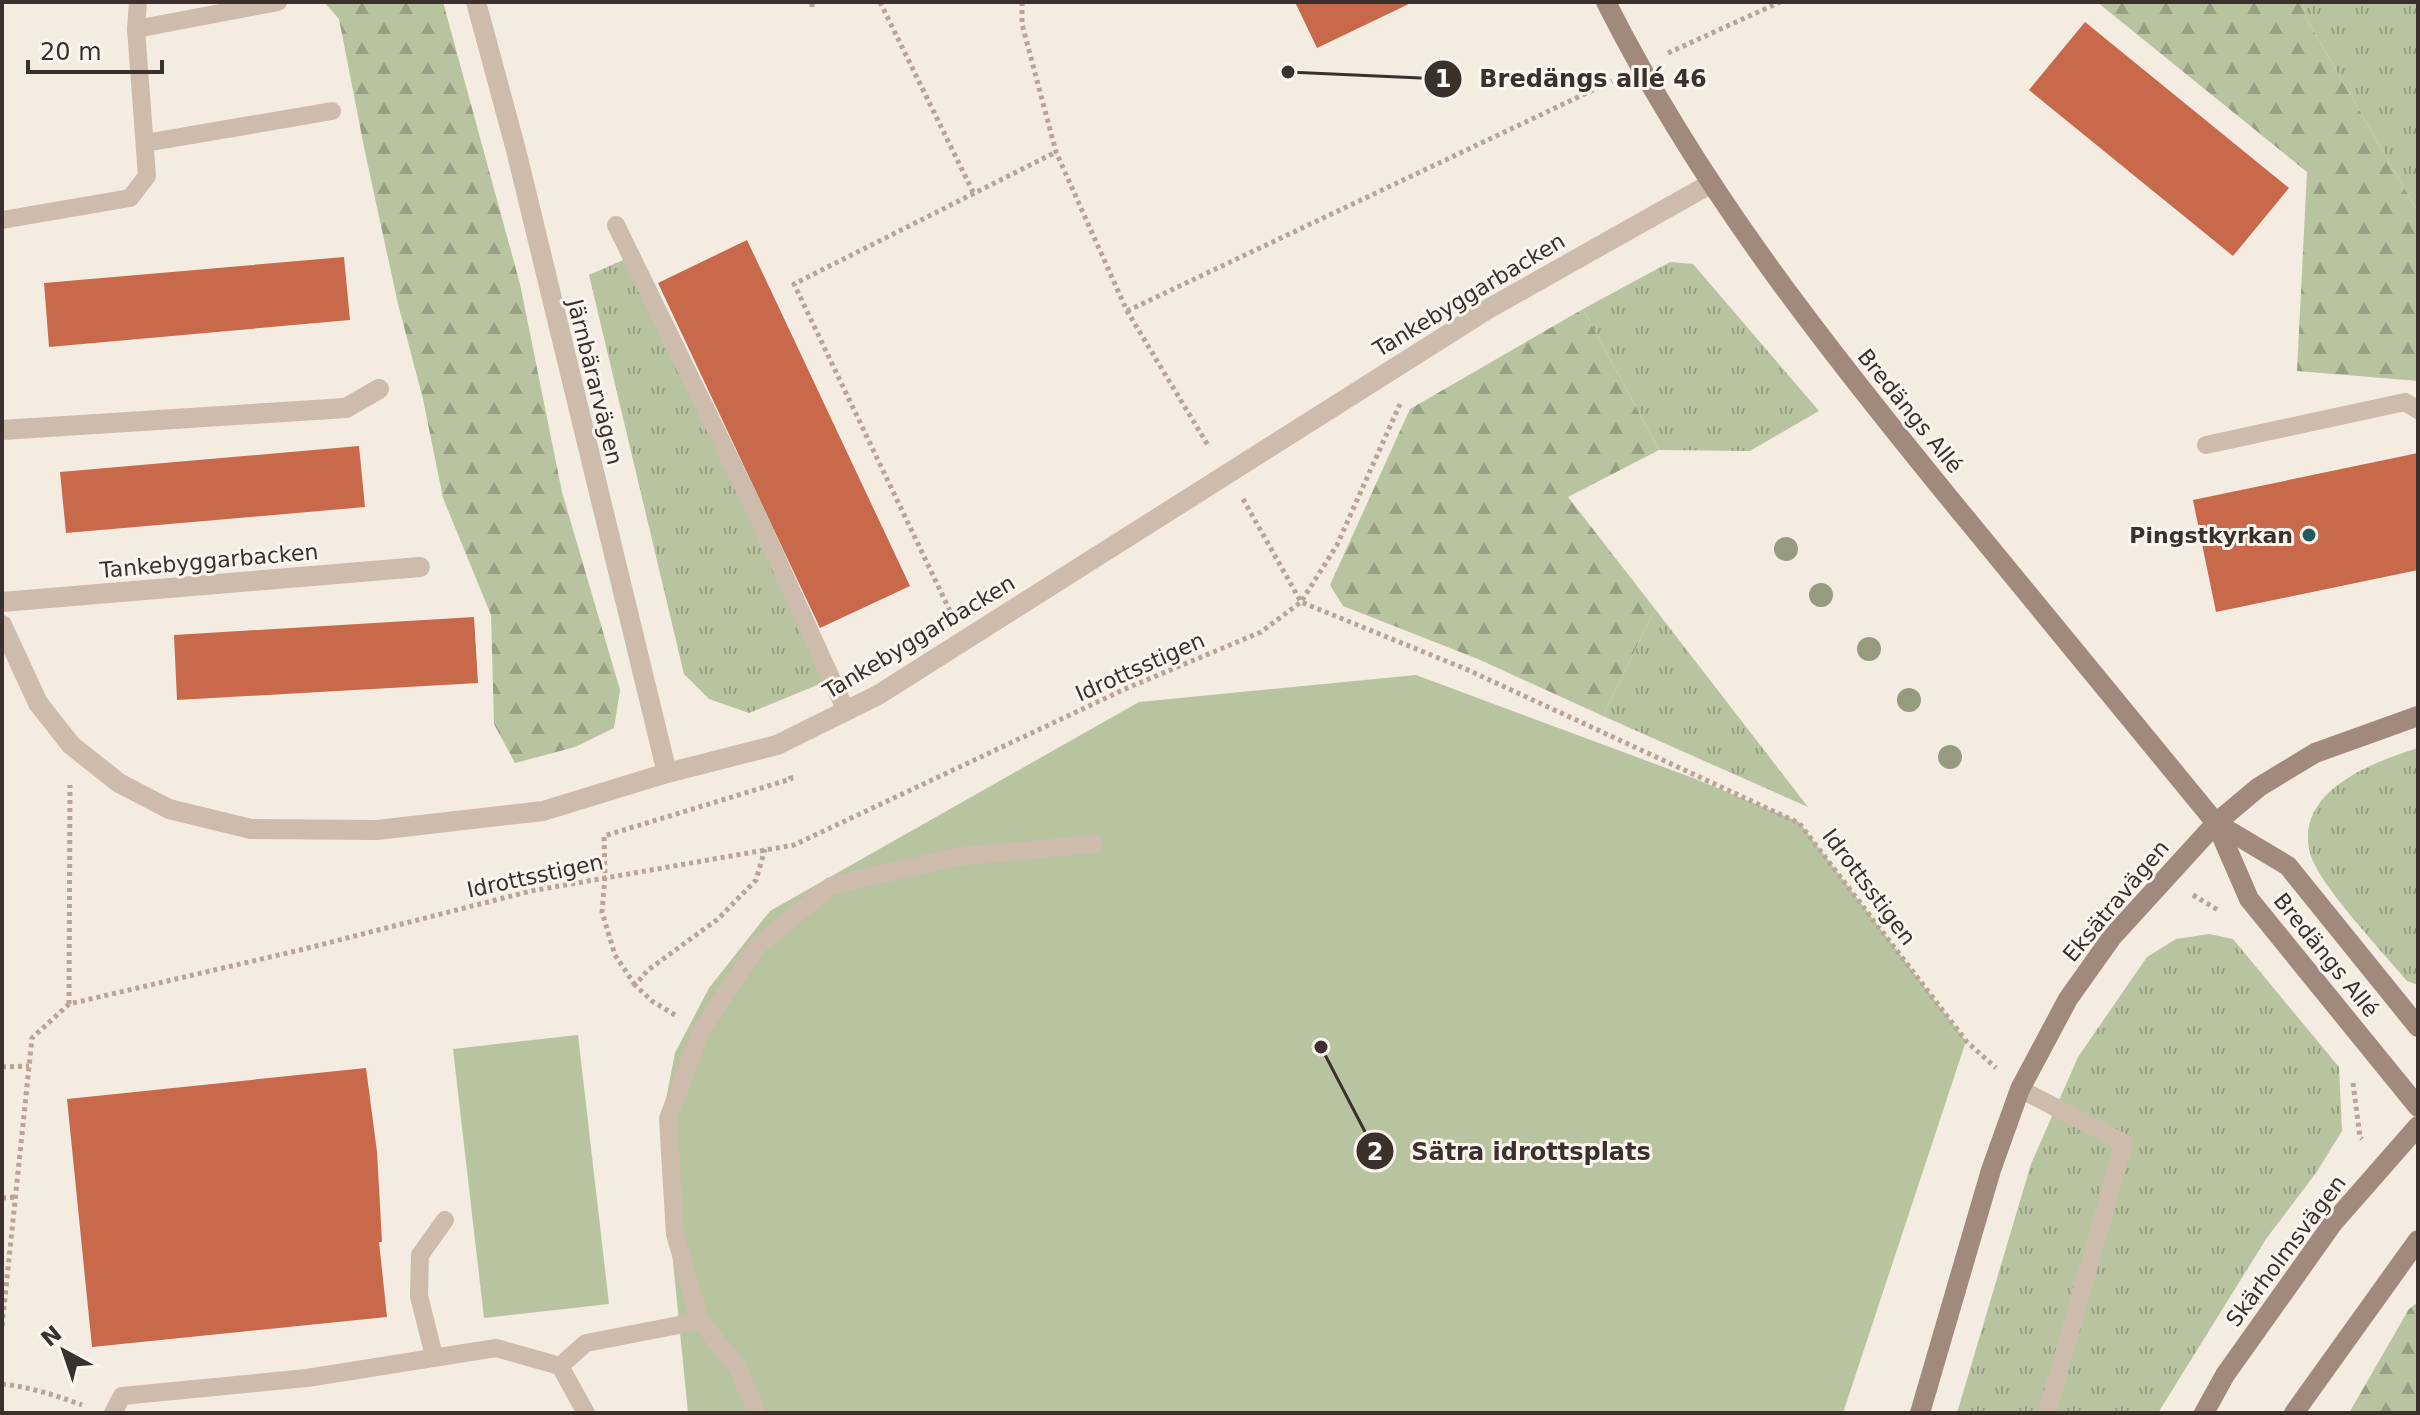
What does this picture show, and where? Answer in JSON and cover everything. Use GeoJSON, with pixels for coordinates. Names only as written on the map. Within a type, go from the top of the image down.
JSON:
{"type":"FeatureCollection","features":[{"type":"Feature","properties":{"kind":"street","name":"Järnbärarvägen"},"geometry":{"type":"LineString","coordinates":[[476,2],[516,150],[564,359],[667,773]]}},
{"type":"Feature","properties":{"kind":"street","name":"Bredängs Allé"},"geometry":{"type":"LineString","coordinates":[[1606,2],[1662,107],[1774,278],[1850,377],[2216,823],[2249,899],[2418,1107]]}},
{"type":"Feature","properties":{"kind":"street","name":"Tankebyggarbacken"},"geometry":{"type":"LineString","coordinates":[[4,635],[38,703],[71,745],[119,783],[169,809],[251,829],[377,830],[543,811],[667,773],[777,745],[878,695],[1488,309],[1710,184]]}},
{"type":"Feature","properties":{"kind":"street"},"geometry":{"type":"LineString","coordinates":[[2,430],[346,408],[379,389]]}},
{"type":"Feature","properties":{"kind":"street","name":"Tankebyggarbacken"},"geometry":{"type":"LineString","coordinates":[[2,602],[420,567]]}},
{"type":"Feature","properties":{"kind":"street","name":"Eksätravägen"},"geometry":{"type":"LineString","coordinates":[[1920,1413],[1991,1170],[2020,1089],[2068,999],[2112,937],[2216,823],[2259,787],[2315,753],[2418,716]]}},
{"type":"Feature","properties":{"kind":"street","name":"Bredängs Allé"},"geometry":{"type":"LineString","coordinates":[[2216,823],[2288,866],[2418,1027]]}},
{"type":"Feature","properties":{"kind":"street"},"geometry":{"type":"LineString","coordinates":[[2393,996],[2418,1005]]}},
{"type":"Feature","properties":{"kind":"street","name":"Skärholmsvägen"},"geometry":{"type":"LineString","coordinates":[[2204,1413],[2225,1375],[2333,1223],[2418,1126]]}},
{"type":"Feature","properties":{"kind":"street"},"geometry":{"type":"LineString","coordinates":[[2294,1413],[2418,1240]]}},
{"type":"Feature","properties":{"kind":"lane"},"geometry":{"type":"LineString","coordinates":[[2,220],[130,198],[147,176],[136,29],[138,2]]}},
{"type":"Feature","properties":{"kind":"lane"},"geometry":{"type":"LineString","coordinates":[[136,29],[278,2]]}},
{"type":"Feature","properties":{"kind":"lane"},"geometry":{"type":"LineString","coordinates":[[145,143],[332,111]]}},
{"type":"Feature","properties":{"kind":"lane"},"geometry":{"type":"LineString","coordinates":[[616,225],[752,504],[846,711]]}},
{"type":"Feature","properties":{"kind":"lane"},"geometry":{"type":"LineString","coordinates":[[2206,445],[2405,402],[2418,410]]}},
{"type":"Feature","properties":{"kind":"lane"},"geometry":{"type":"LineString","coordinates":[[757,1413],[737,1366],[700,1321],[675,1234],[668,1119],[701,1030],[758,945],[831,886],[955,857],[1094,844]]}},
{"type":"Feature","properties":{"kind":"lane"},"geometry":{"type":"LineString","coordinates":[[2020,1089],[2124,1143],[2047,1413]]}},
{"type":"Feature","properties":{"kind":"lane"},"geometry":{"type":"LineString","coordinates":[[434,1356],[419,1296],[420,1255],[445,1220]]}},
{"type":"Feature","properties":{"kind":"lane"},"geometry":{"type":"LineString","coordinates":[[560,1366],[586,1343],[700,1321]]}},
{"type":"Feature","properties":{"kind":"lane"},"geometry":{"type":"LineString","coordinates":[[113,1413],[122,1396],[307,1378],[496,1348],[560,1366],[586,1413]]}},
{"type":"Feature","properties":{"kind":"path"},"geometry":{"type":"LineString","coordinates":[[880,2],[974,194]]}},
{"type":"Feature","properties":{"kind":"path"},"geometry":{"type":"LineString","coordinates":[[1022,2],[1022,24],[1056,152],[1127,311],[1211,449]]}},
{"type":"Feature","properties":{"kind":"path"},"geometry":{"type":"LineString","coordinates":[[1657,59],[1780,2]]}},
{"type":"Feature","properties":{"kind":"path"},"geometry":{"type":"LineString","coordinates":[[1127,311],[1615,79]]}},
{"type":"Feature","properties":{"kind":"path"},"geometry":{"type":"LineString","coordinates":[[964,641],[794,284],[1056,152]]}},
{"type":"Feature","properties":{"kind":"path"},"geometry":{"type":"LineString","coordinates":[[1241,496],[1301,602],[1337,545],[1400,405],[1398,365]]}},
{"type":"Feature","properties":{"kind":"path","name":"Idrottsstigen"},"geometry":{"type":"LineString","coordinates":[[2,1326],[32,1038],[69,1004],[531,891],[794,845],[1125,689],[1261,632],[1301,602],[1468,670],[1799,823],[1967,1042],[2020,1089]]}},
{"type":"Feature","properties":{"kind":"path"},"geometry":{"type":"LineString","coordinates":[[69,1004],[71,745]]}},
{"type":"Feature","properties":{"kind":"path"},"geometry":{"type":"LineString","coordinates":[[701,1030],[652,1001],[635,985],[615,955],[602,912],[604,836],[791,779],[777,745]]}},
{"type":"Feature","properties":{"kind":"path"},"geometry":{"type":"LineString","coordinates":[[635,985],[648,970],[718,919],[756,880],[765,849]]}},
{"type":"Feature","properties":{"kind":"path"},"geometry":{"type":"LineString","coordinates":[[2164,878],[2225,915]]}},
{"type":"Feature","properties":{"kind":"path"},"geometry":{"type":"LineString","coordinates":[[2,1067],[29,1066]]}},
{"type":"Feature","properties":{"kind":"path"},"geometry":{"type":"LineString","coordinates":[[2353,1081],[2360,1137],[2385,1161]]}},
{"type":"Feature","properties":{"kind":"path"},"geometry":{"type":"LineString","coordinates":[[2,1198],[15,1197]]}},
{"type":"Feature","properties":{"kind":"path"},"geometry":{"type":"LineString","coordinates":[[2,1384],[44,1391],[89,1408]]}},
{"type":"Feature","properties":{"kind":"green space"},"geometry":{"type":"Polygon","coordinates":[[[324,2],[443,2],[520,284],[562,492],[620,690],[614,728],[575,747],[515,763],[494,724],[491,615],[443,498],[423,399],[398,304],[339,19],[324,2]]]}},
{"type":"Feature","properties":{"kind":"green space"},"geometry":{"type":"Polygon","coordinates":[[[2097,2],[2303,2],[2306,18],[2418,212],[2418,381],[2297,371],[2307,172],[2097,2]]]}},
{"type":"Feature","properties":{"kind":"green space"},"geometry":{"type":"Polygon","coordinates":[[[2303,2],[2418,2],[2418,212],[2306,18],[2303,2]]]}},
{"type":"Feature","properties":{"kind":"green space"},"geometry":{"type":"Polygon","coordinates":[[[630,257],[827,681],[749,713],[709,699],[684,674],[589,275],[630,257]]]}},
{"type":"Feature","properties":{"kind":"green space"},"geometry":{"type":"Polygon","coordinates":[[[1670,262],[1693,264],[1819,411],[1750,451],[1659,450],[1583,309],[1670,262]]]}},
{"type":"Feature","properties":{"kind":"green space"},"geometry":{"type":"Polygon","coordinates":[[[1583,309],[1659,450],[1568,497],[1655,609],[1603,716],[1478,659],[1343,606],[1330,585],[1410,409],[1583,309]]]}},
{"type":"Feature","properties":{"kind":"green space"},"geometry":{"type":"Polygon","coordinates":[[[1655,609],[1808,807],[1603,716],[1655,609]]]}},
{"type":"Feature","properties":{"kind":"green space"},"geometry":{"type":"Polygon","coordinates":[[[1416,675],[1693,778],[1799,822],[1966,1041],[1843,1413],[688,1413],[660,1130],[675,1053],[709,988],[770,911],[1139,702],[1416,675]]]}},
{"type":"Feature","properties":{"kind":"green space"},"geometry":{"type":"Polygon","coordinates":[[[2418,748],[2418,985],[2407,981],[2325,882],[2310,853],[2308,831],[2314,812],[2325,796],[2341,782],[2380,762],[2418,748]]]}},
{"type":"Feature","properties":{"kind":"green space"},"geometry":{"type":"Polygon","coordinates":[[[2209,934],[2233,939],[2339,1067],[2342,1131],[2316,1173],[2266,1239],[2158,1413],[1957,1413],[2031,1164],[2078,1057],[2147,957],[2176,939],[2209,934]]]}},
{"type":"Feature","properties":{"kind":"green space"},"geometry":{"type":"Polygon","coordinates":[[[578,1035],[609,1304],[484,1318],[453,1049],[578,1035]]]}},
{"type":"Feature","properties":{"kind":"green space"},"geometry":{"type":"Polygon","coordinates":[[[2418,1302],[2418,1413],[2349,1413],[2409,1309],[2418,1302]]]}},
{"type":"Feature","properties":{"kind":"building"},"geometry":{"type":"Polygon","coordinates":[[[1295,2],[1413,2],[1317,48],[1295,2]]]}},
{"type":"Feature","properties":{"kind":"building"},"geometry":{"type":"Polygon","coordinates":[[[2085,22],[2289,188],[2233,256],[2029,90],[2085,22]]]}},
{"type":"Feature","properties":{"kind":"building"},"geometry":{"type":"Polygon","coordinates":[[[747,240],[910,586],[820,628],[658,283],[747,240]]]}},
{"type":"Feature","properties":{"kind":"building"},"geometry":{"type":"Polygon","coordinates":[[[344,257],[350,320],[49,347],[44,283],[344,257]]]}},
{"type":"Feature","properties":{"kind":"building"},"geometry":{"type":"Polygon","coordinates":[[[359,446],[365,507],[66,533],[60,472],[359,446]]]}},
{"type":"Feature","properties":{"kind":"building","name":"Pingstkyrkan"},"geometry":{"type":"Polygon","coordinates":[[[2418,453],[2418,570],[2216,612],[2193,500],[2418,453]]]}},
{"type":"Feature","properties":{"kind":"building"},"geometry":{"type":"Polygon","coordinates":[[[474,617],[478,683],[177,700],[174,635],[474,617]]]}},
{"type":"Feature","properties":{"kind":"building"},"geometry":{"type":"Polygon","coordinates":[[[366,1068],[377,1152],[382,1242],[379,1242],[387,1317],[92,1347],[67,1099],[366,1068]]]}},
{"type":"Feature","properties":{"kind":"place","name":"Bredängs allé 46"},"geometry":{"type":"Point","coordinates":[1288,72]}},
{"type":"Feature","properties":{"kind":"place","name":"Pingstkyrkan"},"geometry":{"type":"Point","coordinates":[2309,535]}},
{"type":"Feature","properties":{"kind":"place","name":"Sätra idrottsplats"},"geometry":{"type":"Point","coordinates":[1321,1047]}}]}
